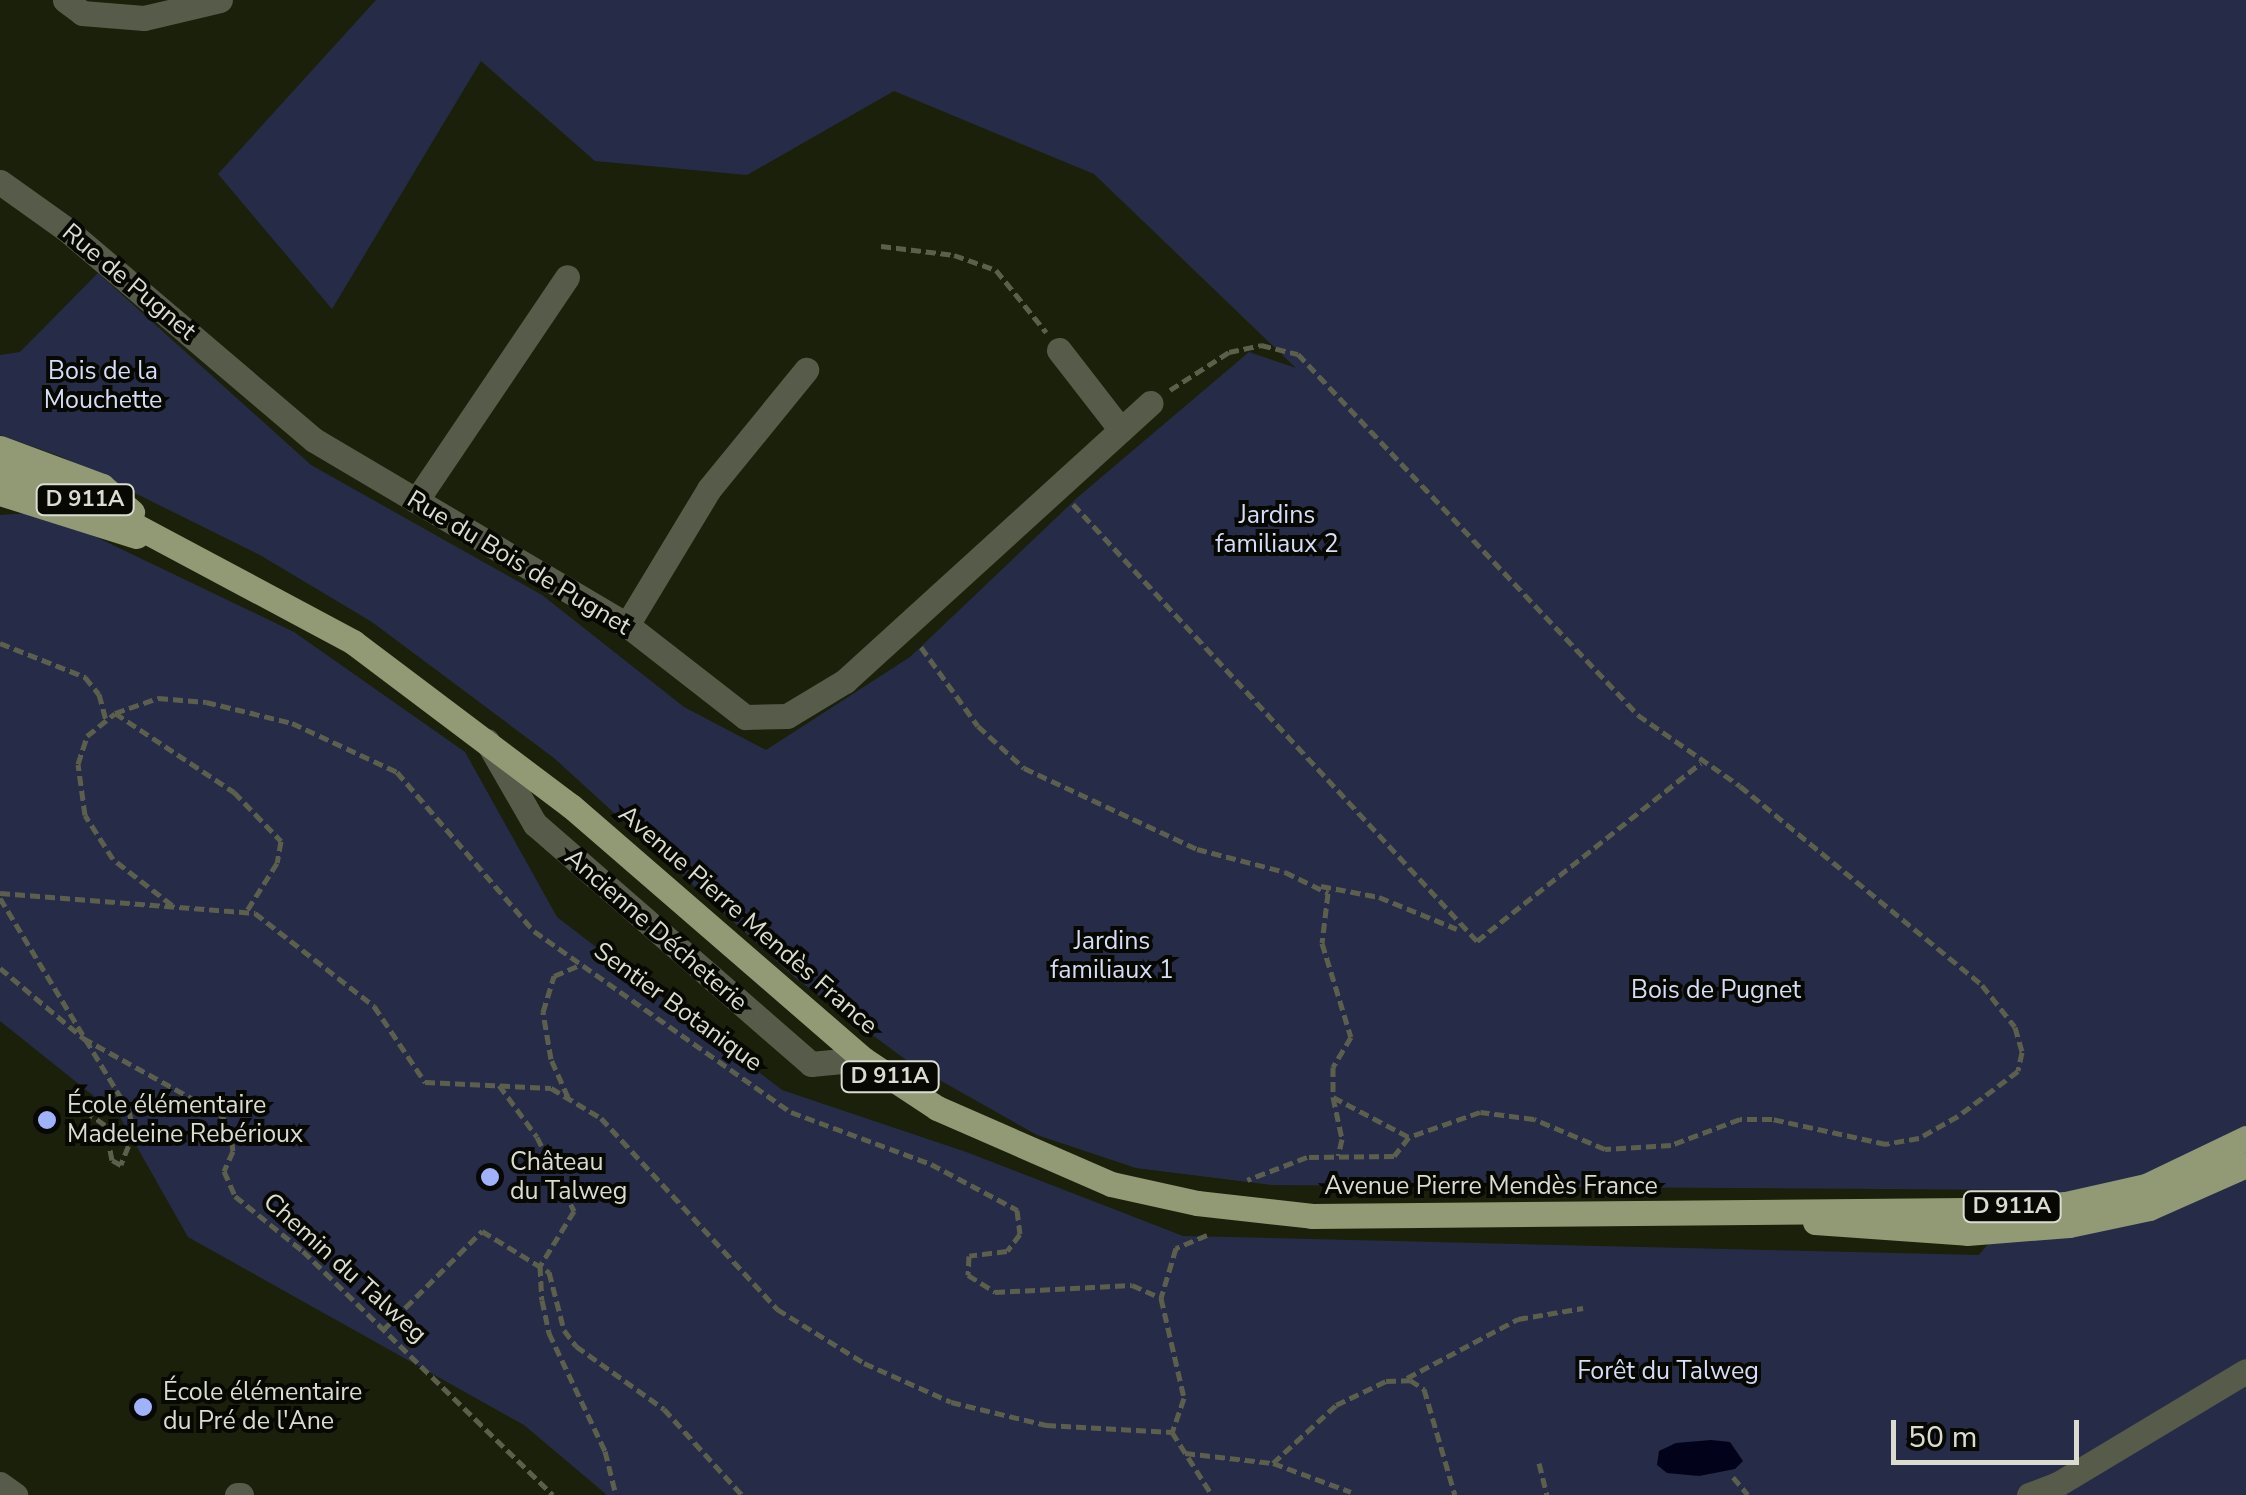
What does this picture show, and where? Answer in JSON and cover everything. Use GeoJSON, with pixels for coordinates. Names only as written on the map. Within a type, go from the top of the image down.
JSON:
{"type":"FeatureCollection","features":[{"type":"Feature","properties":{"kind":"main road"},"geometry":{"type":"LineString","coordinates":[[0,448],[102,486],[166,542]]}},
{"type":"Feature","properties":{"kind":"main road","name":"Avenue Pierre Mendès France"},"geometry":{"type":"LineString","coordinates":[[0,468],[93,503],[353,642],[487,741],[658,878],[863,1059],[937,1108],[1040,1157],[1110,1184],[1197,1203],[1312,1216],[1766,1215],[2066,1204],[2146,1186],[2246,1138]]}},
{"type":"Feature","properties":{"kind":"main road","name":"Avenue Pierre Mendès France"},"geometry":{"type":"LineString","coordinates":[[0,493],[98,528],[166,542]]}},
{"type":"Feature","properties":{"kind":"main road","name":"Avenue Pierre Mendès France"},"geometry":{"type":"LineString","coordinates":[[1766,1215],[1870,1231],[2069,1225],[2149,1208],[2246,1165]]}},
{"type":"Feature","properties":{"kind":"street"},"geometry":{"type":"LineString","coordinates":[[65,0],[82,13],[144,18],[220,0]]}},
{"type":"Feature","properties":{"kind":"street","name":"Rue de Pugnet"},"geometry":{"type":"LineString","coordinates":[[0,182],[66,229],[255,388]]}},
{"type":"Feature","properties":{"kind":"street"},"geometry":{"type":"LineString","coordinates":[[416,500],[567,277]]}},
{"type":"Feature","properties":{"kind":"street"},"geometry":{"type":"LineString","coordinates":[[1059,350],[1121,430]]}},
{"type":"Feature","properties":{"kind":"street"},"geometry":{"type":"LineString","coordinates":[[626,625],[709,489],[806,370]]}},
{"type":"Feature","properties":{"kind":"street","name":"Rue du Bois de Pugnet"},"geometry":{"type":"LineString","coordinates":[[255,388],[314,440],[626,625],[745,717],[787,716],[844,682],[1151,403]]}},
{"type":"Feature","properties":{"kind":"street","name":"Ancienne Décheterie"},"geometry":{"type":"LineString","coordinates":[[487,741],[534,824],[811,1064],[863,1059]]}},
{"type":"Feature","properties":{"kind":"street"},"geometry":{"type":"LineString","coordinates":[[2029,1495],[2058,1484],[2246,1371]]}},
{"type":"Feature","properties":{"kind":"street"},"geometry":{"type":"LineString","coordinates":[[0,1484],[15,1495]]}},
{"type":"Feature","properties":{"kind":"path"},"geometry":{"type":"LineString","coordinates":[[881,246],[954,255],[996,270],[1059,350]]}},
{"type":"Feature","properties":{"kind":"path"},"geometry":{"type":"LineString","coordinates":[[1151,403],[1229,352],[1261,345],[1298,354],[1638,715],[1701,763],[1740,786],[1982,984],[2014,1026],[2022,1052],[2018,1071],[1920,1138],[1886,1144],[1772,1119],[1740,1119],[1671,1145],[1605,1148],[1534,1119],[1480,1112],[1409,1136],[1394,1156],[1307,1156],[1247,1180]]}},
{"type":"Feature","properties":{"kind":"path"},"geometry":{"type":"LineString","coordinates":[[1057,487],[1460,930]]}},
{"type":"Feature","properties":{"kind":"path"},"geometry":{"type":"LineString","coordinates":[[907,622],[978,726],[1024,768],[1197,849],[1313,885],[1379,898],[1460,930],[1477,941],[1495,932],[1701,763]]}},
{"type":"Feature","properties":{"kind":"path"},"geometry":{"type":"LineString","coordinates":[[0,642],[85,677],[100,694],[106,720]]}},
{"type":"Feature","properties":{"kind":"path","name":"Sentier Botanique"},"geometry":{"type":"LineString","coordinates":[[172,905],[113,859],[86,815],[78,764],[88,736],[114,712],[158,698],[206,702],[292,723],[397,772],[534,930],[790,1112],[932,1164],[1017,1210],[1020,1234],[1007,1250],[969,1256],[968,1274],[995,1292],[1132,1285],[1160,1298]]}},
{"type":"Feature","properties":{"kind":"path"},"geometry":{"type":"LineString","coordinates":[[114,712],[234,792],[281,841],[277,863],[246,912]]}},
{"type":"Feature","properties":{"kind":"path"},"geometry":{"type":"LineString","coordinates":[[1313,885],[1328,894],[1322,943],[1351,1036],[1334,1067],[1333,1097],[1342,1139],[1338,1156]]}},
{"type":"Feature","properties":{"kind":"path"},"geometry":{"type":"LineString","coordinates":[[0,896],[246,912],[374,1006],[425,1082],[551,1088],[601,1118],[776,1309],[864,1363],[951,1402],[1046,1425],[1172,1432]]}},
{"type":"Feature","properties":{"kind":"path"},"geometry":{"type":"LineString","coordinates":[[0,896],[129,1111],[134,1132],[121,1165],[112,1160],[105,1124],[75,1104]]}},
{"type":"Feature","properties":{"kind":"path"},"geometry":{"type":"LineString","coordinates":[[568,1098],[551,1059],[543,1012],[554,976],[584,964]]}},
{"type":"Feature","properties":{"kind":"path","name":"Chemin du Talweg"},"geometry":{"type":"LineString","coordinates":[[0,968],[83,1038],[220,1114],[230,1127],[234,1152],[224,1171],[235,1196],[384,1329],[552,1495]]}},
{"type":"Feature","properties":{"kind":"path"},"geometry":{"type":"LineString","coordinates":[[499,1084],[537,1136],[574,1212],[540,1266],[549,1333],[605,1450],[616,1495]]}},
{"type":"Feature","properties":{"kind":"path"},"geometry":{"type":"LineString","coordinates":[[1333,1097],[1409,1136]]}},
{"type":"Feature","properties":{"kind":"path"},"geometry":{"type":"LineString","coordinates":[[384,1329],[482,1231],[550,1272],[564,1330],[576,1346],[664,1409],[742,1495]]}},
{"type":"Feature","properties":{"kind":"path"},"geometry":{"type":"LineString","coordinates":[[1207,1235],[1176,1248],[1160,1298],[1184,1398],[1172,1432],[1212,1495]]}},
{"type":"Feature","properties":{"kind":"path"},"geometry":{"type":"LineString","coordinates":[[1273,1463],[1336,1405],[1386,1381],[1402,1380],[1518,1318],[1583,1308]]}},
{"type":"Feature","properties":{"kind":"path"},"geometry":{"type":"LineString","coordinates":[[1402,1380],[1424,1389],[1455,1495]]}},
{"type":"Feature","properties":{"kind":"path"},"geometry":{"type":"LineString","coordinates":[[1183,1453],[1273,1463],[1351,1492]]}},
{"type":"Feature","properties":{"kind":"path"},"geometry":{"type":"LineString","coordinates":[[1539,1463],[1546,1495]]}},
{"type":"Feature","properties":{"kind":"path"},"geometry":{"type":"LineString","coordinates":[[1732,1477],[1748,1495]]}},
{"type":"Feature","properties":{"kind":"green space"},"geometry":{"type":"Polygon","coordinates":[[[376,0],[2246,0],[2246,1495],[607,1495],[524,1425],[188,1237],[120,1117],[0,1021],[0,515],[44,512],[294,632],[465,752],[557,917],[782,1090],[969,1153],[1183,1236],[1979,1255],[2031,1190],[1272,1185],[1136,1168],[1037,1135],[913,1065],[794,977],[554,758],[372,622],[260,555],[62,457],[0,435],[0,355],[20,352],[98,273],[311,465],[542,595],[684,707],[766,750],[910,657],[1078,497],[1249,352],[1296,368],[1094,174],[894,91],[747,175],[595,161],[481,61],[332,309],[218,174],[376,0]]]}},
{"type":"Feature","properties":{"kind":"shaded area"},"geometry":{"type":"Polygon","coordinates":[[[1730,1442],[1743,1461],[1735,1469],[1699,1476],[1667,1473],[1657,1465],[1659,1451],[1676,1443],[1730,1442]]]}},
{"type":"Feature","properties":{"kind":"place","name":"École élémentaire Madeleine Rebérioux"},"geometry":{"type":"Point","coordinates":[47,1120]}},
{"type":"Feature","properties":{"kind":"place","name":"Château du Talweg"},"geometry":{"type":"Point","coordinates":[490,1177]}},
{"type":"Feature","properties":{"kind":"place","name":"École élémentaire du Pré de l'Ane"},"geometry":{"type":"Point","coordinates":[143,1407]}},
{"type":"Feature","properties":{"kind":"park label","name":"Bois de la Mouchette"},"geometry":{"type":"Point","coordinates":[103,386]}},
{"type":"Feature","properties":{"kind":"park label","name":"Jardins familiaux 2"},"geometry":{"type":"Point","coordinates":[1277,530]}},
{"type":"Feature","properties":{"kind":"park label","name":"Jardins familiaux 1"},"geometry":{"type":"Point","coordinates":[1112,956]}},
{"type":"Feature","properties":{"kind":"park label","name":"Bois de Pugnet"},"geometry":{"type":"Point","coordinates":[1716,990]}},
{"type":"Feature","properties":{"kind":"park label","name":"Forêt du Talweg"},"geometry":{"type":"Point","coordinates":[1668,1371]}}]}
